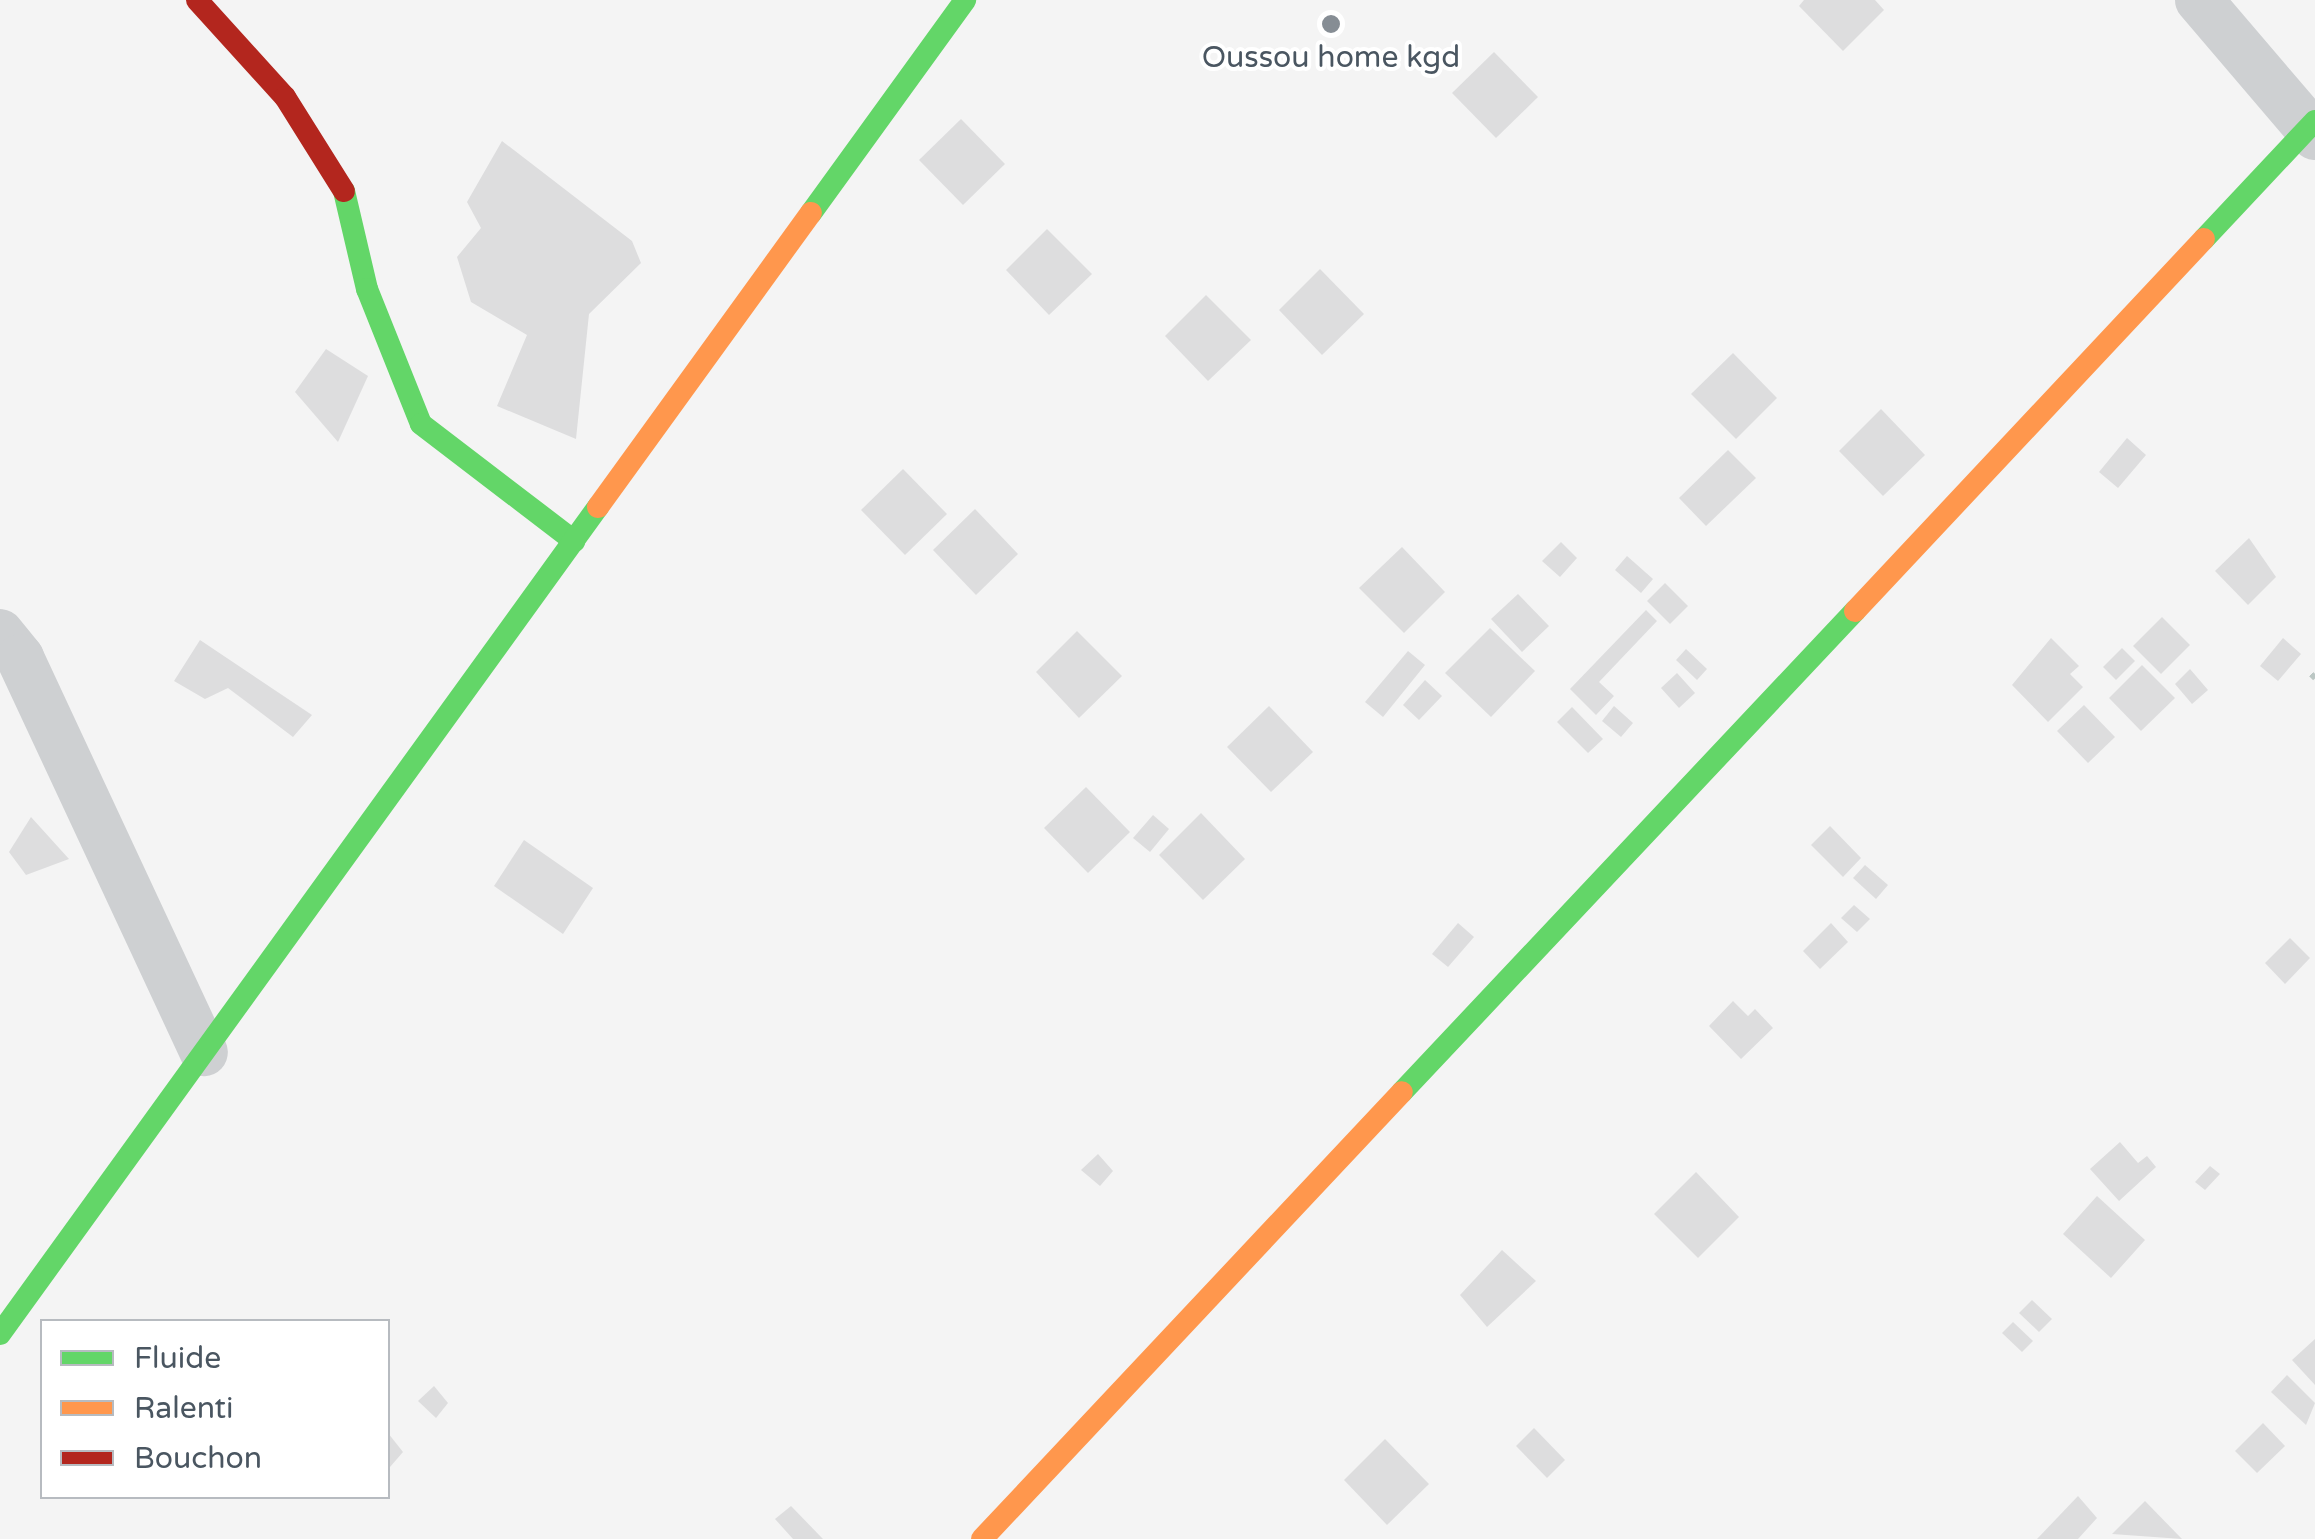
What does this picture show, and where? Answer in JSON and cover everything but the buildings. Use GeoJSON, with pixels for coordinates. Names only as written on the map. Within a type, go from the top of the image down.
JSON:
{"type":"FeatureCollection","features":[{"type":"Feature","properties":{"kind":"street"},"geometry":{"type":"LineString","coordinates":[[197,0],[285,97],[340,178],[367,289],[420,424],[574,542]]}},
{"type":"Feature","properties":{"kind":"street"},"geometry":{"type":"LineString","coordinates":[[0,1334],[965,0]]}},
{"type":"Feature","properties":{"kind":"street"},"geometry":{"type":"LineString","coordinates":[[982,1539],[2313,129],[2200,0]]}},
{"type":"Feature","properties":{"kind":"street"},"geometry":{"type":"LineString","coordinates":[[0,633],[20,658],[204,1052]]}},
{"type":"Feature","properties":{"kind":"traffic: fast"},"geometry":{"type":"LineString","coordinates":[[811,213],[965,0]]}},
{"type":"Feature","properties":{"kind":"traffic: fast"},"geometry":{"type":"LineString","coordinates":[[2204,239],[2315,121]]}},
{"type":"Feature","properties":{"kind":"traffic: fast"},"geometry":{"type":"LineString","coordinates":[[344,191],[367,289],[421,424],[574,541]]}},
{"type":"Feature","properties":{"kind":"traffic: fast"},"geometry":{"type":"LineString","coordinates":[[0,1334],[598,507]]}},
{"type":"Feature","properties":{"kind":"traffic: fast"},"geometry":{"type":"LineString","coordinates":[[1402,1092],[1855,611]]}},
{"type":"Feature","properties":{"kind":"traffic: slow"},"geometry":{"type":"LineString","coordinates":[[598,507],[811,213]]}},
{"type":"Feature","properties":{"kind":"traffic: slow"},"geometry":{"type":"LineString","coordinates":[[1855,611],[2204,239]]}},
{"type":"Feature","properties":{"kind":"traffic: slow"},"geometry":{"type":"LineString","coordinates":[[982,1539],[1402,1092]]}},
{"type":"Feature","properties":{"kind":"traffic: jam"},"geometry":{"type":"LineString","coordinates":[[197,0],[285,97],[344,191]]}},
{"type":"Feature","properties":{"kind":"place","name":"Oussou home kgd"},"geometry":{"type":"Point","coordinates":[1331,24]}}]}
